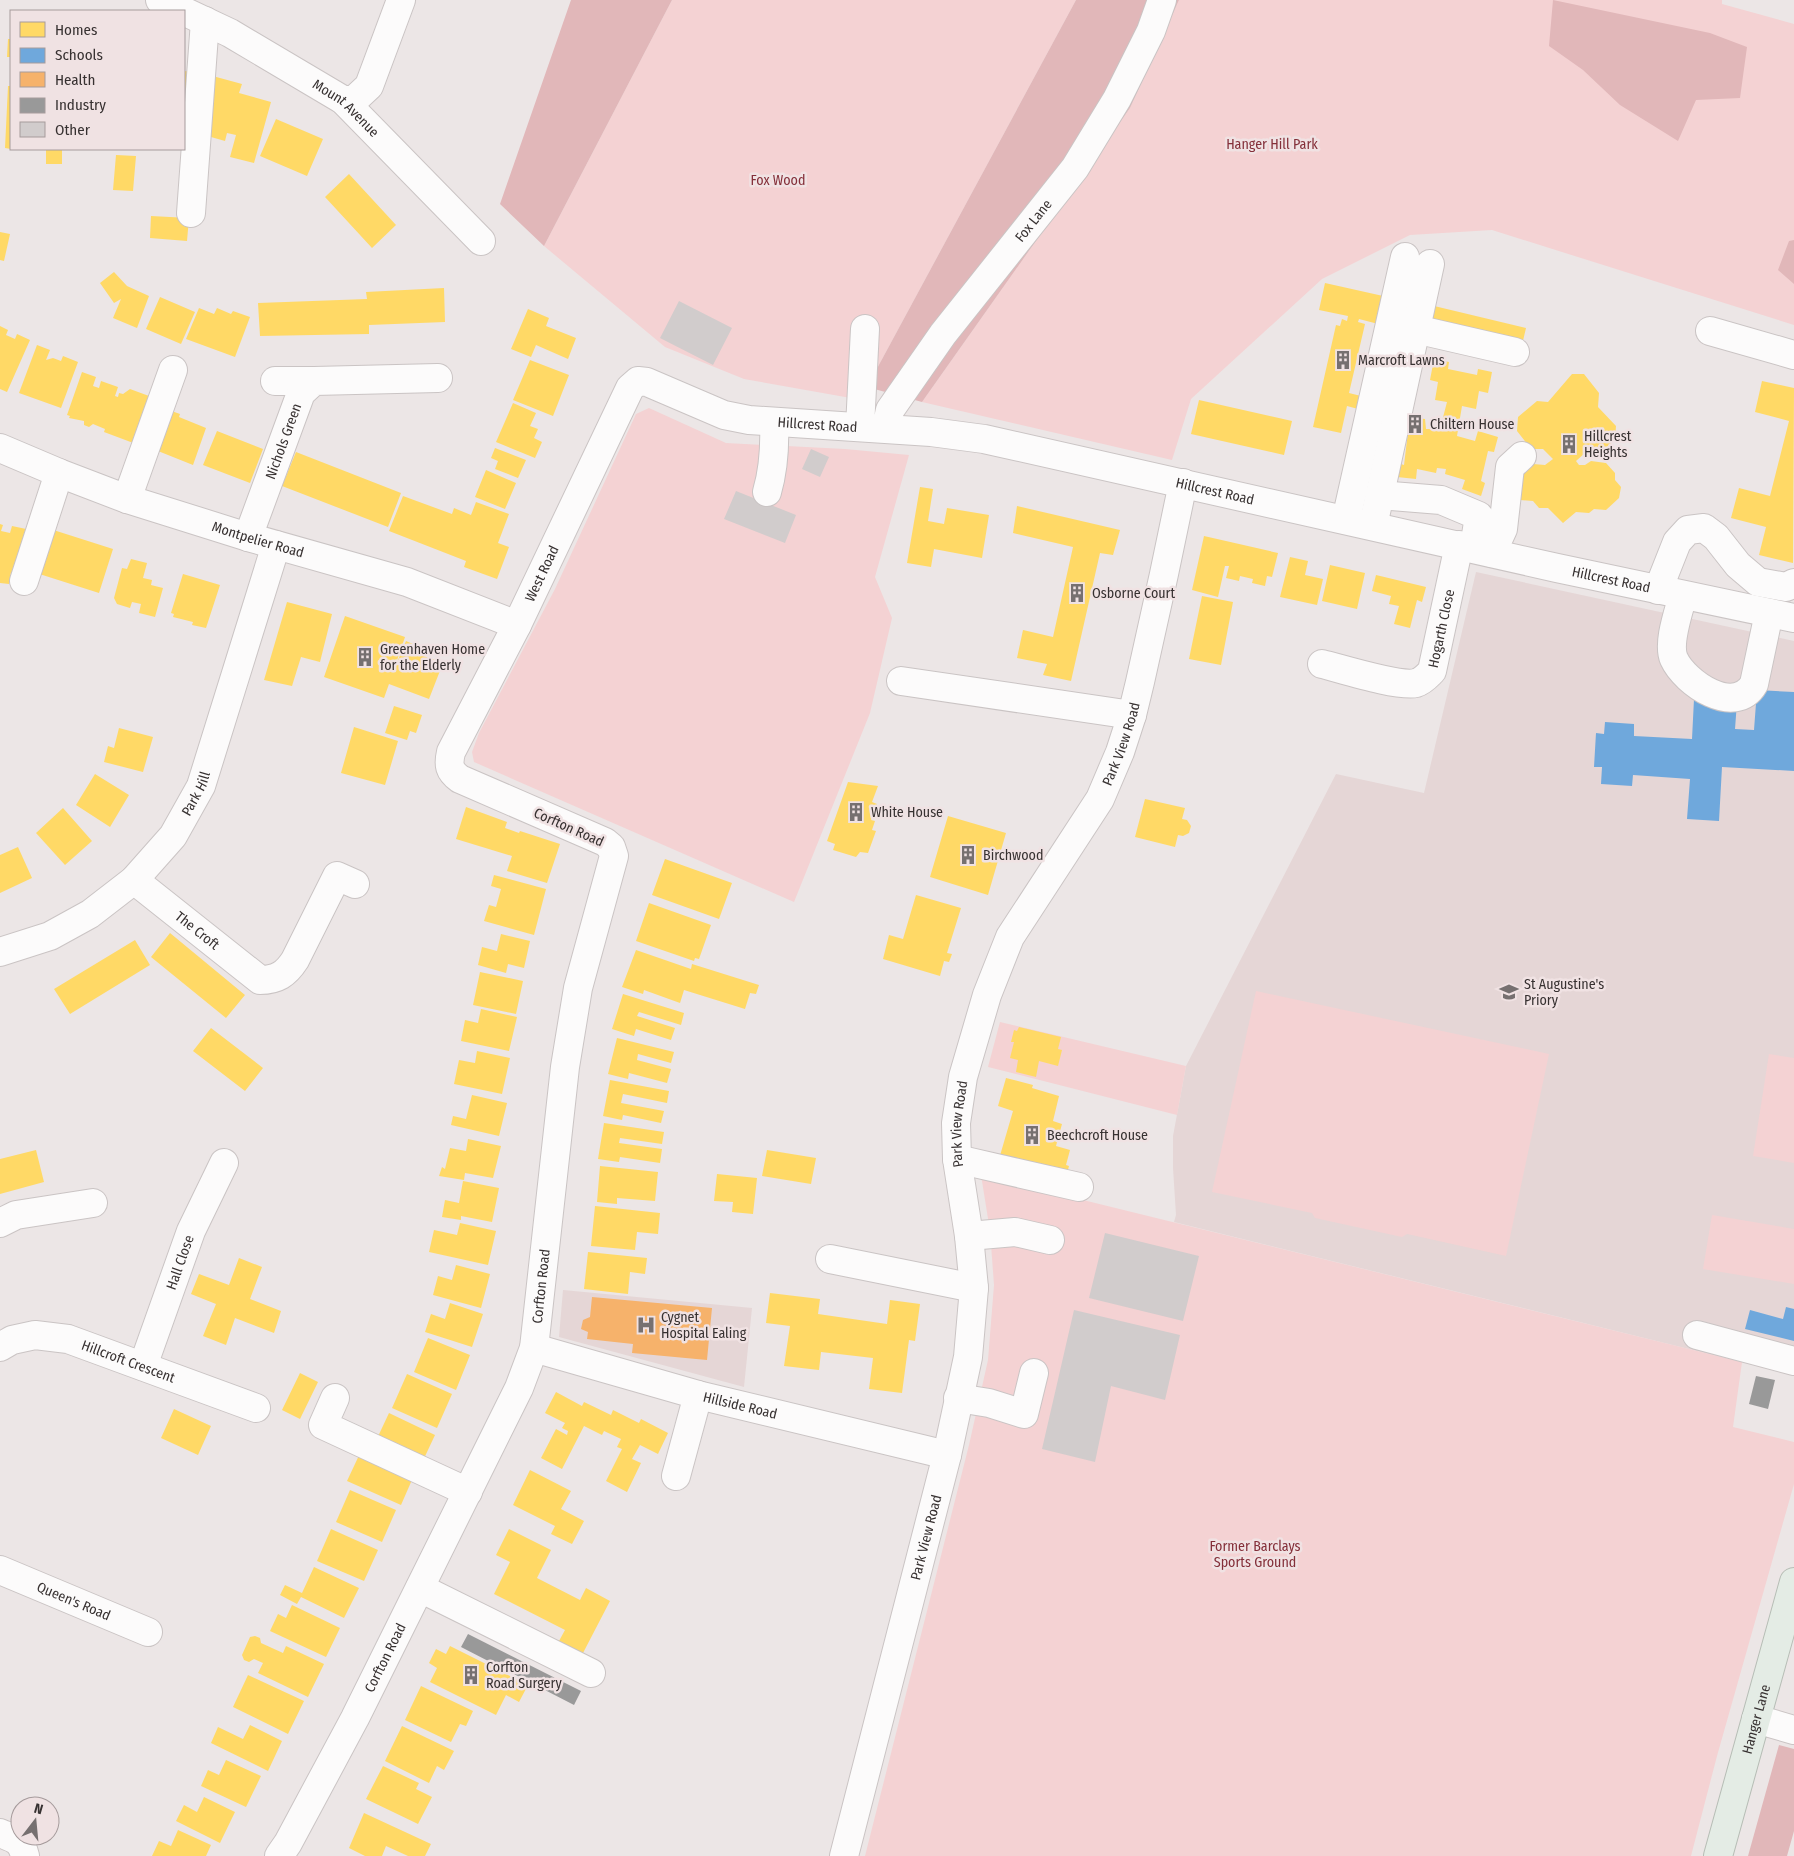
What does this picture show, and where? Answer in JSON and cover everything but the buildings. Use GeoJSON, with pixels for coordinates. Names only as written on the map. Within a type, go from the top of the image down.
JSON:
{"type":"FeatureCollection","features":[{"type":"Feature","properties":{"kind":"highway","name":"Hanger Lane"},"geometry":{"type":"LineString","coordinates":[[1718,1856],[1794,1582]]}},
{"type":"Feature","properties":{"kind":"street","name":"Mount Avenue"},"geometry":{"type":"LineString","coordinates":[[160,0],[181,10]]}},
{"type":"Feature","properties":{"kind":"street"},"geometry":{"type":"LineString","coordinates":[[343,100],[354,100],[369,86],[401,0]]}},
{"type":"Feature","properties":{"kind":"street","name":"Fox Lane"},"geometry":{"type":"LineString","coordinates":[[873,428],[890,410],[943,334],[1074,168],[1116,99],[1151,31],[1162,0]]}},
{"type":"Feature","properties":{"kind":"street","name":"Mount Avenue"},"geometry":{"type":"LineString","coordinates":[[185,12],[230,33],[343,100],[481,241]]}},
{"type":"Feature","properties":{"kind":"street"},"geometry":{"type":"LineString","coordinates":[[191,213],[205,21]]}},
{"type":"Feature","properties":{"kind":"street"},"geometry":{"type":"LineString","coordinates":[[1346,520],[1417,260],[1415,329],[1372,526]]}},
{"type":"Feature","properties":{"kind":"street"},"geometry":{"type":"LineString","coordinates":[[1415,329],[1515,352]]}},
{"type":"Feature","properties":{"kind":"street"},"geometry":{"type":"LineString","coordinates":[[866,330],[873,428]]}},
{"type":"Feature","properties":{"kind":"street"},"geometry":{"type":"LineString","coordinates":[[1710,331],[1794,354]]}},
{"type":"Feature","properties":{"kind":"street"},"geometry":{"type":"LineString","coordinates":[[127,499],[173,370]]}},
{"type":"Feature","properties":{"kind":"street"},"geometry":{"type":"LineString","coordinates":[[275,381],[438,378]]}},
{"type":"Feature","properties":{"kind":"street","name":"Nichols Green"},"geometry":{"type":"LineString","coordinates":[[248,537],[301,393],[314,381]]}},
{"type":"Feature","properties":{"kind":"street","name":"Hillcrest Road"},"geometry":{"type":"LineString","coordinates":[[638,381],[647,382],[724,415],[749,420],[931,432],[1149,465],[1183,483],[1782,616]]}},
{"type":"Feature","properties":{"kind":"street","name":"West Road"},"geometry":{"type":"LineString","coordinates":[[449,766],[451,752],[517,625],[630,388],[638,381]]}},
{"type":"Feature","properties":{"kind":"street"},"geometry":{"type":"LineString","coordinates":[[767,492],[772,475],[775,445],[774,422]]}},
{"type":"Feature","properties":{"kind":"street","name":"Montpelier Road"},"geometry":{"type":"LineString","coordinates":[[0,448],[59,474],[127,499],[248,537],[407,582],[517,625]]}},
{"type":"Feature","properties":{"kind":"street"},"geometry":{"type":"LineString","coordinates":[[1475,549],[1504,529],[1510,467],[1522,456]]}},
{"type":"Feature","properties":{"kind":"street"},"geometry":{"type":"LineString","coordinates":[[24,581],[59,474]]}},
{"type":"Feature","properties":{"kind":"street","name":"Park View Road"},"geometry":{"type":"LineString","coordinates":[[844,1856],[947,1455],[968,1357],[974,1288],[969,1236],[957,1159],[956,1123],[963,1077],[998,962],[1010,937],[1100,799],[1120,752],[1132,715],[1183,483]]}},
{"type":"Feature","properties":{"kind":"street"},"geometry":{"type":"LineString","coordinates":[[1379,495],[1441,500],[1479,516],[1475,549]]}},
{"type":"Feature","properties":{"kind":"street"},"geometry":{"type":"LineString","coordinates":[[1782,616],[1750,691],[1742,695],[1723,697],[1710,693],[1698,686],[1687,677],[1674,658],[1670,592],[1677,542],[1688,530],[1704,528],[1716,537],[1738,565],[1758,582],[1786,587],[1794,583]]}},
{"type":"Feature","properties":{"kind":"street","name":"Park Hill"},"geometry":{"type":"LineString","coordinates":[[0,952],[50,936],[90,914],[134,880],[173,836],[201,786],[276,545]]}},
{"type":"Feature","properties":{"kind":"street","name":"Hogarth Close"},"geometry":{"type":"LineString","coordinates":[[1322,664],[1394,681],[1416,683],[1425,679],[1432,671],[1475,549]]}},
{"type":"Feature","properties":{"kind":"street"},"geometry":{"type":"LineString","coordinates":[[901,681],[1132,715]]}},
{"type":"Feature","properties":{"kind":"street","name":"Corfton Road"},"geometry":{"type":"LineString","coordinates":[[279,1856],[288,1843],[355,1718],[519,1388],[534,1348],[567,1057],[578,988],[614,856],[611,846],[604,842],[460,779],[453,774],[449,766]]}},
{"type":"Feature","properties":{"kind":"street","name":"The Croft"},"geometry":{"type":"LineString","coordinates":[[134,880],[260,980],[279,977],[289,970],[337,876],[355,884]]}},
{"type":"Feature","properties":{"kind":"street"},"geometry":{"type":"LineString","coordinates":[[957,1159],[1079,1187]]}},
{"type":"Feature","properties":{"kind":"street","name":"Hall Close"},"geometry":{"type":"LineString","coordinates":[[142,1366],[191,1231],[224,1163]]}},
{"type":"Feature","properties":{"kind":"street"},"geometry":{"type":"LineString","coordinates":[[0,1222],[16,1214],[93,1203]]}},
{"type":"Feature","properties":{"kind":"street"},"geometry":{"type":"LineString","coordinates":[[969,1236],[1015,1232],[1050,1240]]}},
{"type":"Feature","properties":{"kind":"street"},"geometry":{"type":"LineString","coordinates":[[830,1259],[974,1288]]}},
{"type":"Feature","properties":{"kind":"street","name":"Hillcroft Crescent"},"geometry":{"type":"LineString","coordinates":[[0,1347],[12,1340],[35,1335],[68,1339],[256,1408]]}},
{"type":"Feature","properties":{"kind":"street"},"geometry":{"type":"LineString","coordinates":[[1697,1335],[1794,1360]]}},
{"type":"Feature","properties":{"kind":"street","name":"Hillside Road"},"geometry":{"type":"LineString","coordinates":[[534,1348],[698,1395],[947,1455]]}},
{"type":"Feature","properties":{"kind":"street"},"geometry":{"type":"LineString","coordinates":[[958,1398],[989,1403],[1024,1414],[1034,1374]]}},
{"type":"Feature","properties":{"kind":"street"},"geometry":{"type":"LineString","coordinates":[[676,1476],[698,1395]]}},
{"type":"Feature","properties":{"kind":"street"},"geometry":{"type":"LineString","coordinates":[[335,1398],[323,1425],[468,1492]]}},
{"type":"Feature","properties":{"kind":"street","name":"Queen's Road"},"geometry":{"type":"LineString","coordinates":[[0,1570],[148,1632]]}},
{"type":"Feature","properties":{"kind":"street"},"geometry":{"type":"LineString","coordinates":[[420,1588],[591,1673]]}},
{"type":"Feature","properties":{"kind":"street"},"geometry":{"type":"LineString","coordinates":[[1756,1719],[1794,1730]]}},
{"type":"Feature","properties":{"kind":"street"},"geometry":{"type":"LineString","coordinates":[[0,1833],[18,1840],[23,1847],[24,1856]]}},
{"type":"Feature","properties":{"kind":"shaded area"},"geometry":{"type":"Polygon","coordinates":[[[571,0],[672,0],[544,246],[500,204],[571,0]]]}},
{"type":"Feature","properties":{"kind":"shaded area"},"geometry":{"type":"Polygon","coordinates":[[[1076,0],[1179,0],[1130,108],[922,402],[867,387],[1076,0]]]}},
{"type":"Feature","properties":{"kind":"shaded area"},"geometry":{"type":"Polygon","coordinates":[[[1553,0],[1710,33],[1747,47],[1740,98],[1696,100],[1678,141],[1620,105],[1583,70],[1549,46],[1553,0]]]}},
{"type":"Feature","properties":{"kind":"shaded area"},"geometry":{"type":"Polygon","coordinates":[[[1794,240],[1794,284],[1778,270],[1789,241],[1794,240]]]}},
{"type":"Feature","properties":{"kind":"shaded area","name":"St Augustine's Priory"},"geometry":{"type":"Polygon","coordinates":[[[1476,572],[1794,641],[1794,1375],[1174,1222],[1176,1215],[1173,1136],[1186,1066],[1336,774],[1424,793],[1476,572]]]}},
{"type":"Feature","properties":{"kind":"shaded area"},"geometry":{"type":"Polygon","coordinates":[[[563,1290],[752,1308],[744,1387],[559,1337],[563,1290]]]}},
{"type":"Feature","properties":{"kind":"shaded area"},"geometry":{"type":"Polygon","coordinates":[[[1779,1745],[1794,1749],[1794,1831],[1787,1856],[1748,1856],[1779,1745]]]}},
{"type":"Feature","properties":{"kind":"green space","name":"Fox Wood"},"geometry":{"type":"Polygon","coordinates":[[[672,0],[1076,0],[867,387],[862,400],[744,379],[665,347],[544,246],[672,0]]]}},
{"type":"Feature","properties":{"kind":"green space","name":"Hanger Hill Park"},"geometry":{"type":"Polygon","coordinates":[[[1179,0],[1722,0],[1722,4],[1794,24],[1794,325],[1492,230],[1410,235],[1322,279],[1191,399],[1172,460],[922,402],[1130,108],[1179,0]]]}},
{"type":"Feature","properties":{"kind":"green space"},"geometry":{"type":"Polygon","coordinates":[[[649,408],[726,443],[845,449],[909,455],[875,577],[892,618],[870,713],[794,902],[474,762],[472,752],[479,733],[555,589],[636,414],[649,408]]]}},
{"type":"Feature","properties":{"kind":"green space"},"geometry":{"type":"Polygon","coordinates":[[[1256,991],[1549,1054],[1506,1256],[1407,1234],[1402,1237],[1315,1218],[1312,1213],[1212,1192],[1256,991]]]}},
{"type":"Feature","properties":{"kind":"green space"},"geometry":{"type":"Polygon","coordinates":[[[1000,1022],[1186,1066],[1177,1115],[988,1067],[1000,1022]]]}},
{"type":"Feature","properties":{"kind":"green space"},"geometry":{"type":"Polygon","coordinates":[[[1769,1054],[1794,1058],[1794,1163],[1753,1156],[1769,1054]]]}},
{"type":"Feature","properties":{"kind":"green space","name":"Former Barclays Sports Ground"},"geometry":{"type":"Polygon","coordinates":[[[981,1175],[1742,1362],[1733,1427],[1794,1442],[1794,1484],[1717,1756],[1691,1856],[865,1856],[969,1445],[988,1360],[994,1285],[990,1231],[981,1175]]]}},
{"type":"Feature","properties":{"kind":"green space"},"geometry":{"type":"Polygon","coordinates":[[[1712,1215],[1794,1229],[1794,1284],[1703,1269],[1712,1215]]]}},
{"type":"Feature","properties":{"kind":"place","name":"Marcroft Lawns"},"geometry":{"type":"Point","coordinates":[1343,360]}},
{"type":"Feature","properties":{"kind":"place","name":"Chiltern House"},"geometry":{"type":"Point","coordinates":[1415,424]}},
{"type":"Feature","properties":{"kind":"place","name":"Hillcrest Heights"},"geometry":{"type":"Point","coordinates":[1569,444]}},
{"type":"Feature","properties":{"kind":"place","name":"Osborne Court"},"geometry":{"type":"Point","coordinates":[1077,593]}},
{"type":"Feature","properties":{"kind":"place","name":"Greenhaven Home for the Elderly"},"geometry":{"type":"Point","coordinates":[365,657]}},
{"type":"Feature","properties":{"kind":"place","name":"White House"},"geometry":{"type":"Point","coordinates":[856,812]}},
{"type":"Feature","properties":{"kind":"place","name":"Birchwood"},"geometry":{"type":"Point","coordinates":[968,855]}},
{"type":"Feature","properties":{"kind":"place","name":"St Augustine's Priory"},"geometry":{"type":"Point","coordinates":[1509,992]}},
{"type":"Feature","properties":{"kind":"place","name":"Beechcroft House"},"geometry":{"type":"Point","coordinates":[1032,1135]}},
{"type":"Feature","properties":{"kind":"place","name":"Cygnet Hospital Ealing"},"geometry":{"type":"Point","coordinates":[646,1325]}},
{"type":"Feature","properties":{"kind":"place","name":"Corfton Road Surgery"},"geometry":{"type":"Point","coordinates":[471,1675]}}]}
